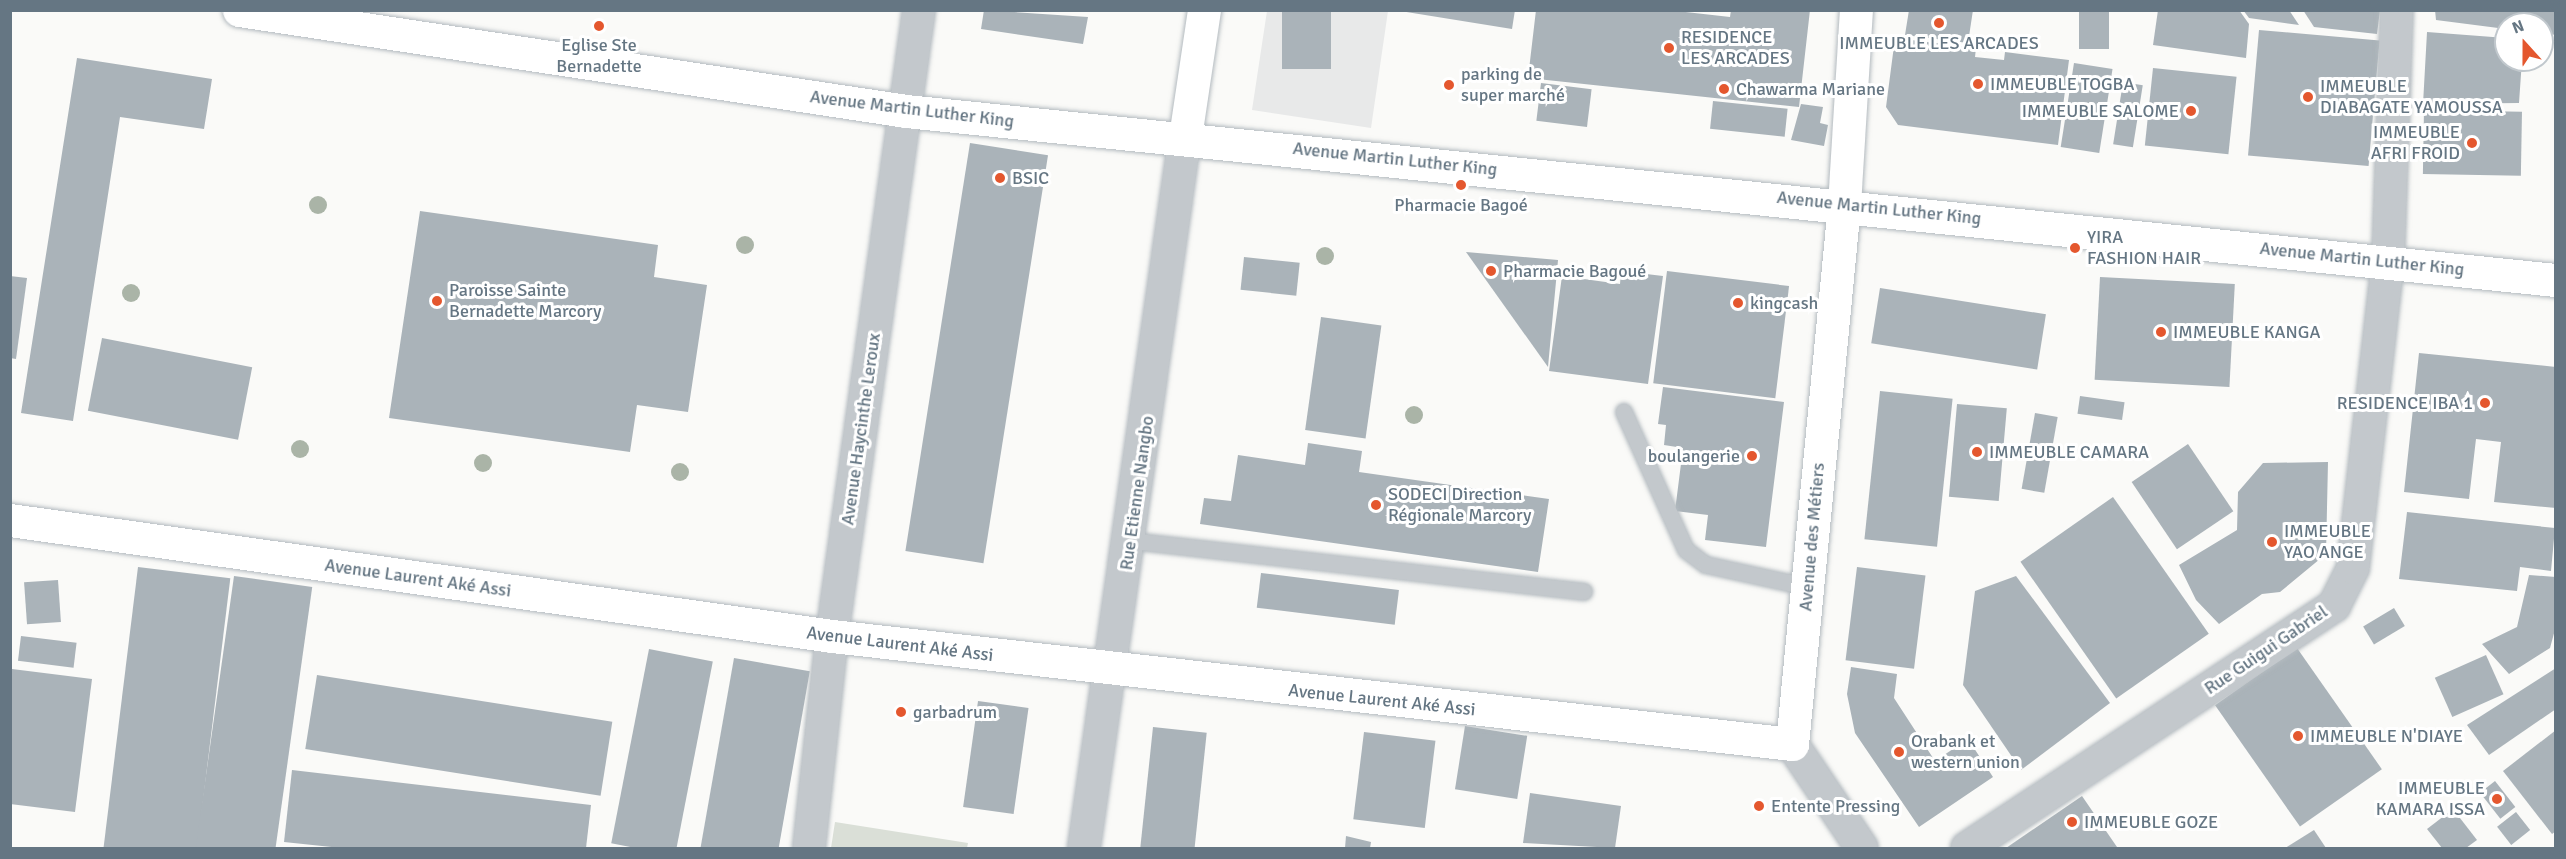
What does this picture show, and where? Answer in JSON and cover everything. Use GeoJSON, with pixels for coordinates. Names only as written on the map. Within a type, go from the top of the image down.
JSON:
{"type":"FeatureCollection","features":[{"type":"Feature","properties":{"kind":"street","name":"Avenue Martin Luther King"},"geometry":{"type":"LineString","coordinates":[[239,10],[906,111],[1185,137],[2556,279]]}},
{"type":"Feature","properties":{"kind":"street","name":"Avenue Haycinthe Leroux"},"geometry":{"type":"LineString","coordinates":[[809,849],[832,636],[919,10]]}},
{"type":"Feature","properties":{"kind":"street"},"geometry":{"type":"LineString","coordinates":[[1185,137],[1204,10]]}},
{"type":"Feature","properties":{"kind":"street","name":"Avenue des Métiers"},"geometry":{"type":"LineString","coordinates":[[1792,744],[1844,205],[1856,10]]}},
{"type":"Feature","properties":{"kind":"street","name":"Rue Guigui Gabriel"},"geometry":{"type":"LineString","coordinates":[[1967,849],[2334,606],[2353,568],[2388,262],[2397,10]]}},
{"type":"Feature","properties":{"kind":"street","name":"Rue Etienne Nangbo"},"geometry":{"type":"LineString","coordinates":[[1084,849],[1131,541],[1185,137]]}},
{"type":"Feature","properties":{"kind":"street","name":"Avenue Laurent Aké Assi"},"geometry":{"type":"LineString","coordinates":[[10,520],[832,636],[1110,671],[1792,744]]}},
{"type":"Feature","properties":{"kind":"street"},"geometry":{"type":"LineString","coordinates":[[1792,744],[1862,849]]}},
{"type":"Feature","properties":{"kind":"lane"},"geometry":{"type":"LineString","coordinates":[[1624,412],[1686,550],[1706,565],[1807,587]]}},
{"type":"Feature","properties":{"kind":"lane"},"geometry":{"type":"LineString","coordinates":[[1131,541],[1584,592]]}},
{"type":"Feature","properties":{"kind":"shaded area"},"geometry":{"type":"Polygon","coordinates":[[[1267,11],[1388,11],[1371,128],[1252,110],[1267,11]]]}},
{"type":"Feature","properties":{"kind":"shaded area"},"geometry":{"type":"Polygon","coordinates":[[[835,822],[968,843],[967,848],[831,848],[835,822]]]}},
{"type":"Feature","properties":{"kind":"building"},"geometry":{"type":"Polygon","coordinates":[[[984,10],[1088,17],[1083,44],[981,29],[984,10]]]}},
{"type":"Feature","properties":{"kind":"building"},"geometry":{"type":"Polygon","coordinates":[[[1282,10],[1331,10],[1331,69],[1282,69],[1282,10]]]}},
{"type":"Feature","properties":{"kind":"building"},"geometry":{"type":"Polygon","coordinates":[[[1394,10],[1515,10],[1512,29],[1394,10]]]}},
{"type":"Feature","properties":{"kind":"building","name":"RESIDENCE LES ARCADES"},"geometry":{"type":"Polygon","coordinates":[[[1536,10],[1668,10],[1730,17],[1731,10],[1810,10],[1799,107],[1528,78],[1536,10]]]}},
{"type":"Feature","properties":{"kind":"building","name":"IMMEUBLE LES ARCADES"},"geometry":{"type":"Polygon","coordinates":[[[1909,10],[1973,10],[1968,43],[1905,35],[1909,10]]]}},
{"type":"Feature","properties":{"kind":"building"},"geometry":{"type":"Polygon","coordinates":[[[2079,10],[2109,10],[2109,49],[2079,49],[2079,10]]]}},
{"type":"Feature","properties":{"kind":"building"},"geometry":{"type":"Polygon","coordinates":[[[2158,10],[2239,10],[2249,24],[2246,58],[2153,45],[2158,10]]]}},
{"type":"Feature","properties":{"kind":"building"},"geometry":{"type":"Polygon","coordinates":[[[2243,10],[2289,10],[2299,25],[2249,18],[2243,10]]]}},
{"type":"Feature","properties":{"kind":"building"},"geometry":{"type":"Polygon","coordinates":[[[2303,10],[2380,10],[2377,34],[2314,27],[2303,10]]]}},
{"type":"Feature","properties":{"kind":"building"},"geometry":{"type":"Polygon","coordinates":[[[2435,10],[2556,10],[2556,35],[2554,35],[2554,12],[2494,12],[2494,27],[2436,20],[2435,10]]]}},
{"type":"Feature","properties":{"kind":"building","name":"IMMEUBLE DIABAGATE YAMOUSSA"},"geometry":{"type":"Polygon","coordinates":[[[2259,30],[2380,41],[2369,166],[2248,156],[2259,30]]]}},
{"type":"Feature","properties":{"kind":"building"},"geometry":{"type":"Polygon","coordinates":[[[2427,32],[2494,37],[2494,72],[2521,72],[2519,103],[2423,104],[2427,32]]]}},
{"type":"Feature","properties":{"kind":"building","name":"IMMEUBLE TOGBA"},"geometry":{"type":"Polygon","coordinates":[[[1895,38],[1976,48],[1975,57],[2004,60],[2005,52],[2069,60],[2058,145],[1898,125],[1886,107],[1895,38]]]}},
{"type":"Feature","properties":{"kind":"building"},"geometry":{"type":"Polygon","coordinates":[[[77,58],[212,79],[204,129],[120,117],[73,421],[21,413],[77,58]]]}},
{"type":"Feature","properties":{"kind":"building"},"geometry":{"type":"Polygon","coordinates":[[[2074,63],[2113,69],[2099,153],[2061,147],[2074,63]]]}},
{"type":"Feature","properties":{"kind":"building","name":"IMMEUBLE SALOME"},"geometry":{"type":"Polygon","coordinates":[[[2153,68],[2237,77],[2228,154],[2145,146],[2153,68]]]}},
{"type":"Feature","properties":{"kind":"building"},"geometry":{"type":"Polygon","coordinates":[[[2123,82],[2143,85],[2133,147],[2113,144],[2123,82]]]}},
{"type":"Feature","properties":{"kind":"building"},"geometry":{"type":"Polygon","coordinates":[[[1541,83],[1592,89],[1587,127],[1536,121],[1541,83]]]}},
{"type":"Feature","properties":{"kind":"building"},"geometry":{"type":"Polygon","coordinates":[[[1713,101],[1788,109],[1785,137],[1710,129],[1713,101]]]}},
{"type":"Feature","properties":{"kind":"building"},"geometry":{"type":"Polygon","coordinates":[[[1801,104],[1823,107],[1820,123],[1828,125],[1824,146],[1791,140],[1801,104]]]}},
{"type":"Feature","properties":{"kind":"building","name":"IMMEUBLE AFRI FROID"},"geometry":{"type":"Polygon","coordinates":[[[2424,110],[2522,112],[2521,176],[2423,174],[2424,110]]]}},
{"type":"Feature","properties":{"kind":"building"},"geometry":{"type":"Polygon","coordinates":[[[970,143],[1048,155],[983,563],[905,551],[970,143]]]}},
{"type":"Feature","properties":{"kind":"building"},"geometry":{"type":"Polygon","coordinates":[[[420,211],[658,245],[654,277],[707,285],[688,412],[637,405],[630,452],[389,418],[420,211]]]}},
{"type":"Feature","properties":{"kind":"building"},"geometry":{"type":"Polygon","coordinates":[[[1466,252],[1558,260],[1548,367],[1466,252]]]}},
{"type":"Feature","properties":{"kind":"building"},"geometry":{"type":"Polygon","coordinates":[[[1244,257],[1300,263],[1296,296],[1241,290],[1244,257]]]}},
{"type":"Feature","properties":{"kind":"building"},"geometry":{"type":"Polygon","coordinates":[[[1621,271],[1663,276],[1648,384],[1549,371],[1562,276],[1620,284],[1621,271]]]}},
{"type":"Feature","properties":{"kind":"building"},"geometry":{"type":"Polygon","coordinates":[[[1667,271],[1789,286],[1775,398],[1653,383],[1667,271]]]}},
{"type":"Feature","properties":{"kind":"building"},"geometry":{"type":"Polygon","coordinates":[[[10,276],[27,278],[16,359],[10,358],[10,276]]]}},
{"type":"Feature","properties":{"kind":"building","name":"IMMEUBLE KANGA"},"geometry":{"type":"Polygon","coordinates":[[[2100,277],[2235,284],[2229,387],[2095,380],[2100,277]]]}},
{"type":"Feature","properties":{"kind":"building"},"geometry":{"type":"Polygon","coordinates":[[[1880,288],[2046,314],[2037,370],[1871,343],[1880,288]]]}},
{"type":"Feature","properties":{"kind":"building"},"geometry":{"type":"Polygon","coordinates":[[[1321,317],[1381,325],[1366,438],[1305,430],[1321,317]]]}},
{"type":"Feature","properties":{"kind":"building"},"geometry":{"type":"Polygon","coordinates":[[[102,338],[252,367],[238,440],[88,411],[102,338]]]}},
{"type":"Feature","properties":{"kind":"building","name":"RESIDENCE IBA 1"},"geometry":{"type":"Polygon","coordinates":[[[2419,353],[2556,367],[2556,508],[2494,502],[2501,442],[2476,439],[2469,499],[2404,492],[2419,353]]]}},
{"type":"Feature","properties":{"kind":"building"},"geometry":{"type":"Polygon","coordinates":[[[1663,387],[1784,402],[1766,547],[1705,540],[1708,515],[1675,511],[1683,448],[1664,445],[1666,425],[1658,424],[1663,387]]]}},
{"type":"Feature","properties":{"kind":"building"},"geometry":{"type":"Polygon","coordinates":[[[1880,391],[1953,399],[1937,547],[1864,539],[1880,391]]]}},
{"type":"Feature","properties":{"kind":"building"},"geometry":{"type":"Polygon","coordinates":[[[2080,396],[2125,402],[2122,420],[2077,414],[2080,396]]]}},
{"type":"Feature","properties":{"kind":"building","name":"IMMEUBLE CAMARA"},"geometry":{"type":"Polygon","coordinates":[[[1957,404],[2007,408],[1999,501],[1949,497],[1957,404]]]}},
{"type":"Feature","properties":{"kind":"building"},"geometry":{"type":"Polygon","coordinates":[[[2035,413],[2058,417],[2044,493],[2022,489],[2035,413]]]}},
{"type":"Feature","properties":{"kind":"building"},"geometry":{"type":"Polygon","coordinates":[[[1308,443],[1362,451],[1359,472],[1549,499],[1538,572],[1200,524],[1204,498],[1231,501],[1238,455],[1305,465],[1308,443]]]}},
{"type":"Feature","properties":{"kind":"building"},"geometry":{"type":"Polygon","coordinates":[[[2188,444],[2233,511],[2177,549],[2132,482],[2188,444]]]}},
{"type":"Feature","properties":{"kind":"building","name":"IMMEUBLE YAO ANGE"},"geometry":{"type":"Polygon","coordinates":[[[2328,462],[2326,554],[2280,592],[2262,594],[2219,624],[2196,600],[2179,565],[2237,530],[2238,492],[2263,463],[2328,462]]]}},
{"type":"Feature","properties":{"kind":"building"},"geometry":{"type":"Polygon","coordinates":[[[2113,497],[2209,634],[2116,699],[2020,562],[2113,497]]]}},
{"type":"Feature","properties":{"kind":"building"},"geometry":{"type":"Polygon","coordinates":[[[2407,512],[2555,528],[2551,571],[2520,567],[2517,591],[2399,579],[2407,512]]]}},
{"type":"Feature","properties":{"kind":"building"},"geometry":{"type":"Polygon","coordinates":[[[138,567],[230,578],[197,848],[104,848],[138,567]]]}},
{"type":"Feature","properties":{"kind":"building"},"geometry":{"type":"Polygon","coordinates":[[[1857,567],[1925,575],[1914,669],[1846,660],[1857,567]]]}},
{"type":"Feature","properties":{"kind":"building"},"geometry":{"type":"Polygon","coordinates":[[[1261,573],[1399,590],[1395,625],[1257,608],[1261,573]]]}},
{"type":"Feature","properties":{"kind":"building"},"geometry":{"type":"Polygon","coordinates":[[[2529,575],[2556,577],[2556,626],[2550,648],[2509,674],[2482,644],[2517,627],[2529,575]]]}},
{"type":"Feature","properties":{"kind":"building"},"geometry":{"type":"Polygon","coordinates":[[[234,576],[312,587],[276,848],[196,848],[234,576]]]}},
{"type":"Feature","properties":{"kind":"building"},"geometry":{"type":"Polygon","coordinates":[[[2016,576],[2110,703],[2021,770],[1963,685],[1975,591],[2016,576]]]}},
{"type":"Feature","properties":{"kind":"building"},"geometry":{"type":"Polygon","coordinates":[[[58,580],[61,622],[27,624],[24,582],[58,580]]]}},
{"type":"Feature","properties":{"kind":"building"},"geometry":{"type":"Polygon","coordinates":[[[2394,608],[2405,626],[2374,645],[2363,627],[2394,608]]]}},
{"type":"Feature","properties":{"kind":"building"},"geometry":{"type":"Polygon","coordinates":[[[21,636],[77,643],[74,668],[18,661],[21,636]]]}},
{"type":"Feature","properties":{"kind":"building","name":"IMMEUBLE N'DIAYE"},"geometry":{"type":"Polygon","coordinates":[[[2297,648],[2382,769],[2300,827],[2215,705],[2297,648]]]}},
{"type":"Feature","properties":{"kind":"building"},"geometry":{"type":"Polygon","coordinates":[[[649,649],[713,661],[677,848],[635,848],[611,843],[649,649]]]}},
{"type":"Feature","properties":{"kind":"building"},"geometry":{"type":"Polygon","coordinates":[[[2486,655],[2503,694],[2452,717],[2435,678],[2486,655]]]}},
{"type":"Feature","properties":{"kind":"building"},"geometry":{"type":"Polygon","coordinates":[[[734,658],[810,671],[779,848],[700,848],[734,658]]]}},
{"type":"Feature","properties":{"kind":"building"},"geometry":{"type":"Polygon","coordinates":[[[1851,667],[1897,674],[1894,698],[1935,761],[1968,739],[1993,777],[1919,827],[1855,733],[1847,694],[1851,667]]]}},
{"type":"Feature","properties":{"kind":"building"},"geometry":{"type":"Polygon","coordinates":[[[2556,668],[2556,709],[2489,755],[2467,725],[2556,668]]]}},
{"type":"Feature","properties":{"kind":"building"},"geometry":{"type":"Polygon","coordinates":[[[12,669],[92,679],[75,812],[10,804],[12,669]]]}},
{"type":"Feature","properties":{"kind":"building"},"geometry":{"type":"Polygon","coordinates":[[[317,675],[612,722],[601,796],[305,749],[317,675]]]}},
{"type":"Feature","properties":{"kind":"building"},"geometry":{"type":"Polygon","coordinates":[[[978,701],[1029,708],[1014,814],[963,807],[978,701]]]}},
{"type":"Feature","properties":{"kind":"building"},"geometry":{"type":"Polygon","coordinates":[[[1465,726],[1527,736],[1517,799],[1455,789],[1465,726]]]}},
{"type":"Feature","properties":{"kind":"building"},"geometry":{"type":"Polygon","coordinates":[[[1153,727],[1207,733],[1195,848],[1140,848],[1153,727]]]}},
{"type":"Feature","properties":{"kind":"building"},"geometry":{"type":"Polygon","coordinates":[[[2556,730],[2556,831],[2552,834],[2503,771],[2556,730]]]}},
{"type":"Feature","properties":{"kind":"building"},"geometry":{"type":"Polygon","coordinates":[[[1364,732],[1435,741],[1425,828],[1353,819],[1364,732]]]}},
{"type":"Feature","properties":{"kind":"building"},"geometry":{"type":"Polygon","coordinates":[[[292,770],[591,805],[586,848],[341,848],[284,842],[292,770]]]}},
{"type":"Feature","properties":{"kind":"building","name":"IMMEUBLE KAMARA ISSA"},"geometry":{"type":"Polygon","coordinates":[[[2495,781],[2515,807],[2500,819],[2480,793],[2495,781]]]}},
{"type":"Feature","properties":{"kind":"building"},"geometry":{"type":"Polygon","coordinates":[[[1530,793],[1621,806],[1615,848],[1523,843],[1530,793]]]}},
{"type":"Feature","properties":{"kind":"building","name":"IMMEUBLE GOZE"},"geometry":{"type":"Polygon","coordinates":[[[2082,796],[2117,847],[2006,848],[2082,796]]]}},
{"type":"Feature","properties":{"kind":"building"},"geometry":{"type":"Polygon","coordinates":[[[2453,809],[2477,840],[2466,848],[2442,848],[2427,829],[2453,809]]]}},
{"type":"Feature","properties":{"kind":"building"},"geometry":{"type":"Polygon","coordinates":[[[2516,812],[2530,830],[2511,845],[2497,827],[2516,812]]]}},
{"type":"Feature","properties":{"kind":"building"},"geometry":{"type":"Polygon","coordinates":[[[2314,830],[2326,848],[2285,848],[2314,830]]]}},
{"type":"Feature","properties":{"kind":"building"},"geometry":{"type":"Polygon","coordinates":[[[1346,836],[1371,842],[1370,848],[1345,848],[1346,836]]]}},
{"type":"Feature","properties":{"kind":"place","name":"IMMEUBLE LES ARCADES"},"geometry":{"type":"Point","coordinates":[1939,23]}},
{"type":"Feature","properties":{"kind":"place","name":"Eglise Ste Bernadette"},"geometry":{"type":"Point","coordinates":[599,26]}},
{"type":"Feature","properties":{"kind":"place","name":"RESIDENCE LES ARCADES"},"geometry":{"type":"Point","coordinates":[1669,48]}},
{"type":"Feature","properties":{"kind":"place","name":"IMMEUBLE TOGBA"},"geometry":{"type":"Point","coordinates":[1978,84]}},
{"type":"Feature","properties":{"kind":"place","name":"parking de super marché"},"geometry":{"type":"Point","coordinates":[1449,85]}},
{"type":"Feature","properties":{"kind":"place","name":"Chawarma Mariane"},"geometry":{"type":"Point","coordinates":[1724,89]}},
{"type":"Feature","properties":{"kind":"place","name":"IMMEUBLE DIABAGATE YAMOUSSA"},"geometry":{"type":"Point","coordinates":[2308,97]}},
{"type":"Feature","properties":{"kind":"place","name":"IMMEUBLE SALOME"},"geometry":{"type":"Point","coordinates":[2191,111]}},
{"type":"Feature","properties":{"kind":"place","name":"IMMEUBLE AFRI FROID"},"geometry":{"type":"Point","coordinates":[2472,143]}},
{"type":"Feature","properties":{"kind":"place","name":"BSIC"},"geometry":{"type":"Point","coordinates":[1000,178]}},
{"type":"Feature","properties":{"kind":"place","name":"Pharmacie Bagoé"},"geometry":{"type":"Point","coordinates":[1461,185]}},
{"type":"Feature","properties":{"kind":"place","name":"YIRA FASHION HAIR"},"geometry":{"type":"Point","coordinates":[2075,248]}},
{"type":"Feature","properties":{"kind":"place","name":"Pharmacie Bagoué"},"geometry":{"type":"Point","coordinates":[1491,271]}},
{"type":"Feature","properties":{"kind":"place","name":"Paroisse Sainte Bernadette Marcory"},"geometry":{"type":"Point","coordinates":[437,301]}},
{"type":"Feature","properties":{"kind":"place","name":"kingcash"},"geometry":{"type":"Point","coordinates":[1738,303]}},
{"type":"Feature","properties":{"kind":"place","name":"IMMEUBLE KANGA"},"geometry":{"type":"Point","coordinates":[2161,332]}},
{"type":"Feature","properties":{"kind":"place","name":"RESIDENCE IBA 1"},"geometry":{"type":"Point","coordinates":[2485,403]}},
{"type":"Feature","properties":{"kind":"place","name":"IMMEUBLE CAMARA"},"geometry":{"type":"Point","coordinates":[1977,452]}},
{"type":"Feature","properties":{"kind":"place","name":"boulangerie"},"geometry":{"type":"Point","coordinates":[1752,456]}},
{"type":"Feature","properties":{"kind":"place","name":"SODECI Direction Régionale Marcory"},"geometry":{"type":"Point","coordinates":[1376,505]}},
{"type":"Feature","properties":{"kind":"place","name":"IMMEUBLE YAO ANGE"},"geometry":{"type":"Point","coordinates":[2272,542]}},
{"type":"Feature","properties":{"kind":"place","name":"garbadrum"},"geometry":{"type":"Point","coordinates":[901,712]}},
{"type":"Feature","properties":{"kind":"place","name":"IMMEUBLE N'DIAYE"},"geometry":{"type":"Point","coordinates":[2298,736]}},
{"type":"Feature","properties":{"kind":"place","name":"Orabank et western union"},"geometry":{"type":"Point","coordinates":[1899,752]}},
{"type":"Feature","properties":{"kind":"place","name":"IMMEUBLE KAMARA ISSA"},"geometry":{"type":"Point","coordinates":[2497,799]}},
{"type":"Feature","properties":{"kind":"place","name":"Entente Pressing"},"geometry":{"type":"Point","coordinates":[1759,806]}},
{"type":"Feature","properties":{"kind":"place","name":"IMMEUBLE GOZE"},"geometry":{"type":"Point","coordinates":[2072,822]}}]}
